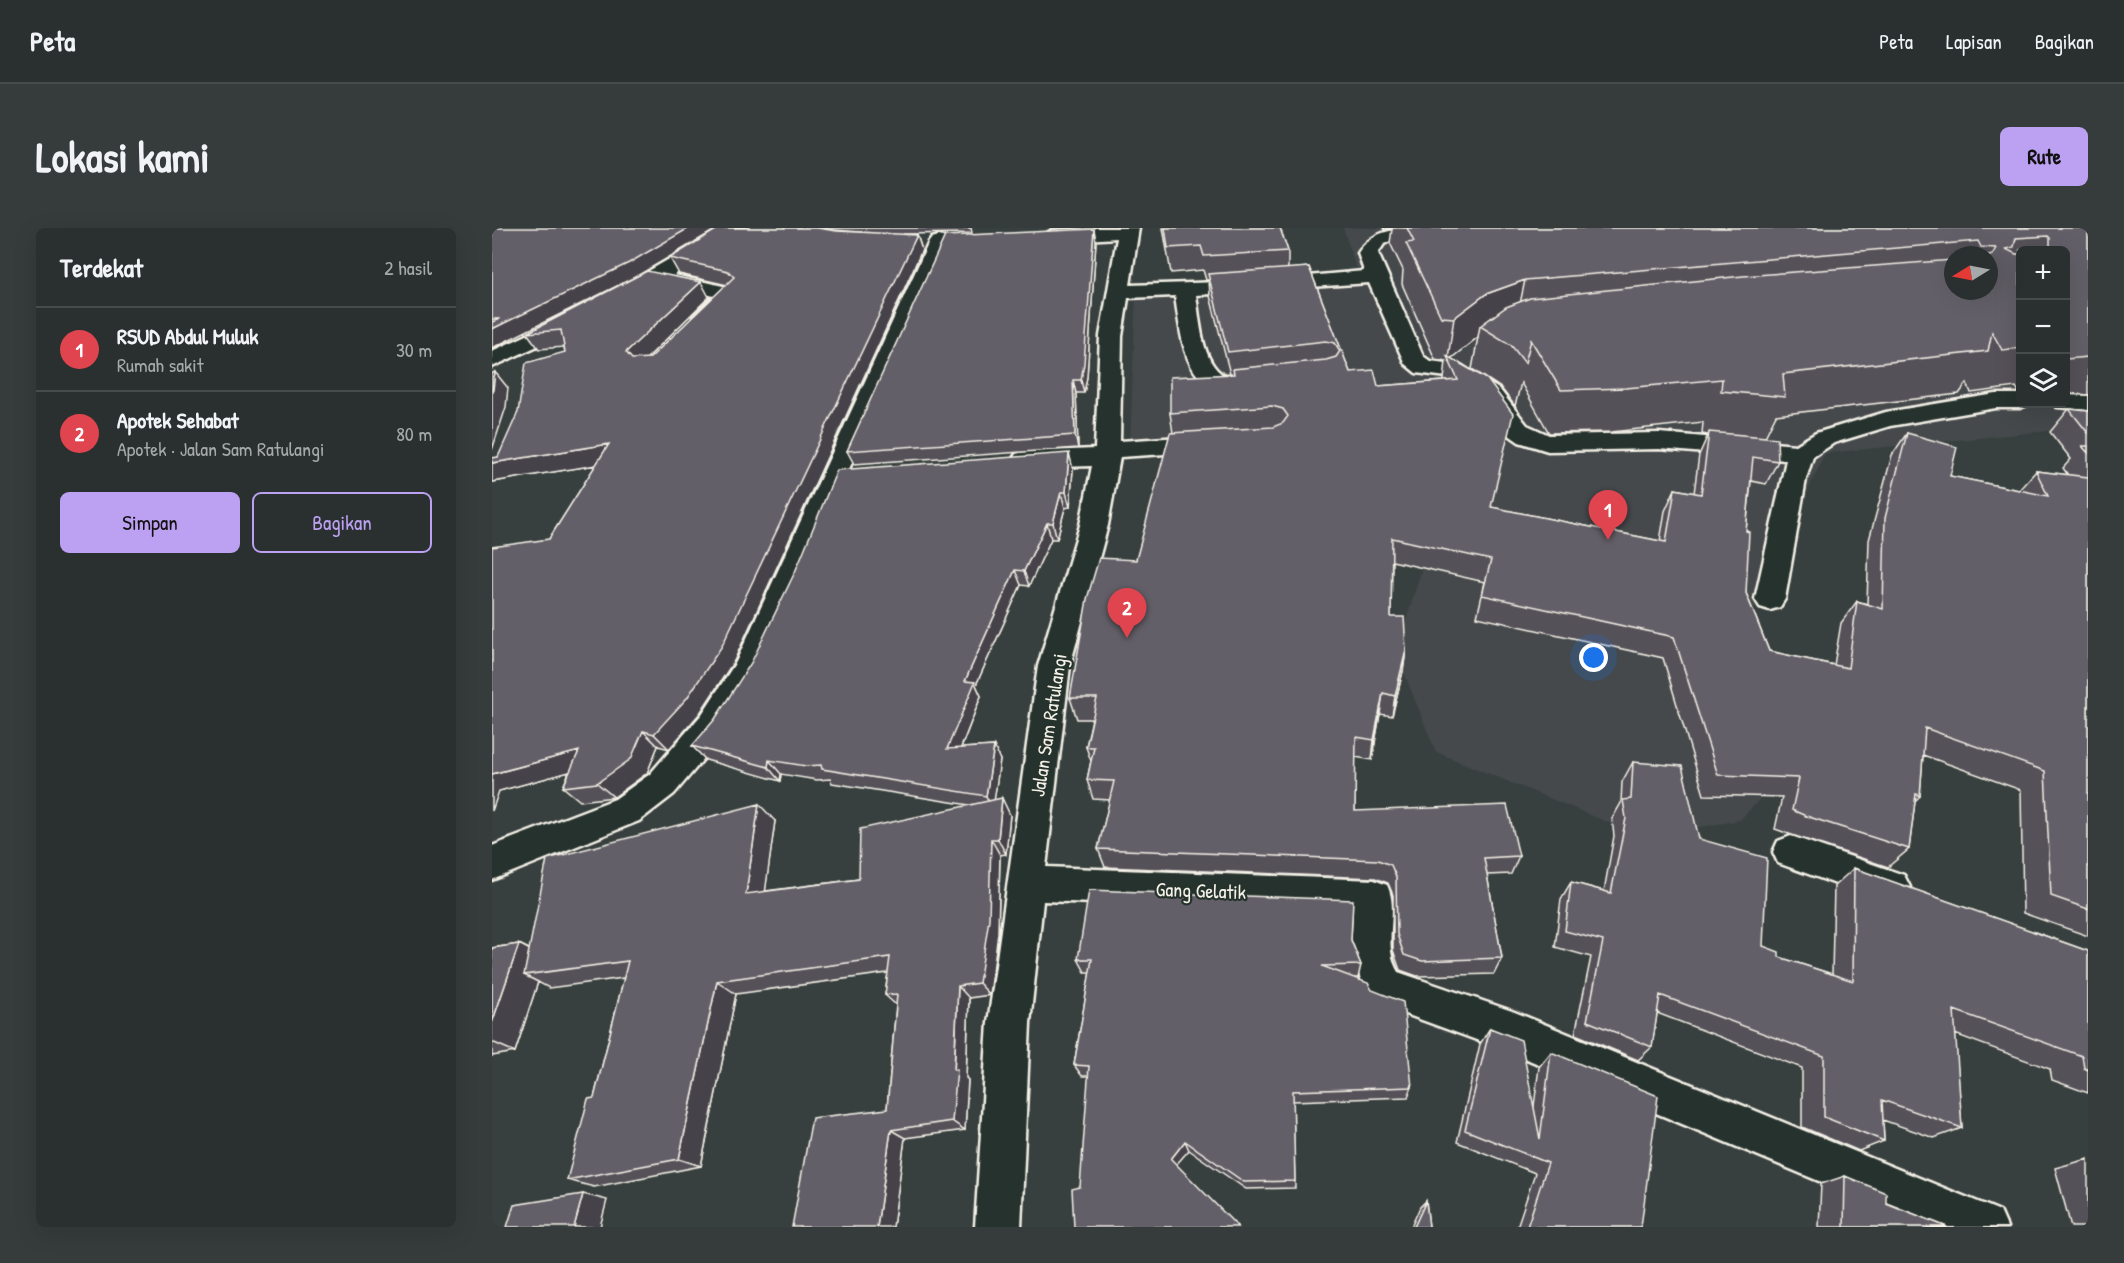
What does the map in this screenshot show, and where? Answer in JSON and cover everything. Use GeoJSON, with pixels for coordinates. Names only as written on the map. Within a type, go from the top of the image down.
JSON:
{"type":"FeatureCollection","features":[{"type":"Feature","properties":{"kind":"street"},"geometry":{"type":"LineString","coordinates":[[492,360],[526,356],[593,310],[703,250],[736,228]]}},
{"type":"Feature","properties":{"kind":"street"},"geometry":{"type":"LineString","coordinates":[[1420,228],[1390,233],[1373,240],[1368,253],[1413,359],[1424,368],[1462,363],[1492,394],[1518,430],[1528,437],[1548,443],[1659,441],[1801,453],[1825,438],[1886,419],[1996,401],[2016,401]]}},
{"type":"Feature","properties":{"kind":"street"},"geometry":{"type":"LineString","coordinates":[[1033,238],[1129,230]]}},
{"type":"Feature","properties":{"kind":"street","name":"Jalan Sam Ratulangi"},"geometry":{"type":"LineString","coordinates":[[998,1227],[1009,1023],[1054,666],[1094,525],[1108,453],[1111,336],[1129,230]]}},
{"type":"Feature","properties":{"kind":"street"},"geometry":{"type":"LineString","coordinates":[[492,863],[627,810],[662,784],[714,723],[749,668],[845,475],[941,242]]}},
{"type":"Feature","properties":{"kind":"street"},"geometry":{"type":"LineString","coordinates":[[1120,288],[1259,272]]}},
{"type":"Feature","properties":{"kind":"street"},"geometry":{"type":"LineString","coordinates":[[1120,288],[1185,290],[1376,276]]}},
{"type":"Feature","properties":{"kind":"street"},"geometry":{"type":"LineString","coordinates":[[653,277],[729,293],[690,330]]}},
{"type":"Feature","properties":{"kind":"street"},"geometry":{"type":"LineString","coordinates":[[1185,290],[1196,350],[1206,372],[1214,380],[1228,384],[1268,380]]}},
{"type":"Feature","properties":{"kind":"street"},"geometry":{"type":"LineString","coordinates":[[2070,402],[2088,403]]}},
{"type":"Feature","properties":{"kind":"street"},"geometry":{"type":"LineString","coordinates":[[1004,462],[1237,441]]}},
{"type":"Feature","properties":{"kind":"street"},"geometry":{"type":"LineString","coordinates":[[1770,599],[1793,479],[1801,453]]}},
{"type":"Feature","properties":{"kind":"street"},"geometry":{"type":"LineString","coordinates":[[1791,852],[1918,896]]}},
{"type":"Feature","properties":{"kind":"street","name":"Gang Gelatik"},"geometry":{"type":"LineString","coordinates":[[1028,883],[1374,897],[1369,938],[1373,969],[1384,987],[1534,1041],[1735,1122],[1984,1227]]}},
{"type":"Feature","properties":{"kind":"shaded area"},"geometry":{"type":"Polygon","coordinates":[[[1343,228],[2088,228],[2088,427],[1825,453],[1746,627],[1782,775],[1740,820],[1644,837],[1436,752],[1396,653],[1461,441],[1130,447],[1136,292],[1357,270],[1343,228]]]}},
{"type":"Feature","properties":{"kind":"building"},"geometry":{"type":"Polygon","coordinates":[[[492,228],[689,228],[629,263],[492,329],[492,322],[500,319],[492,319],[492,228]]]}},
{"type":"Feature","properties":{"kind":"building"},"geometry":{"type":"Polygon","coordinates":[[[719,228],[817,228],[917,235],[722,646],[687,698],[654,734],[643,731],[631,759],[597,783],[563,787],[579,751],[492,774],[492,547],[549,539],[609,444],[492,463],[492,458],[498,457],[518,412],[526,363],[565,352],[561,330],[527,333],[647,271],[701,282],[626,352],[632,359],[650,358],[734,277],[728,271],[670,258],[719,228]]]}},
{"type":"Feature","properties":{"kind":"building"},"geometry":{"type":"Polygon","coordinates":[[[1165,228],[1280,228],[1288,251],[1204,256],[1201,246],[1168,248],[1165,228]]]}},
{"type":"Feature","properties":{"kind":"building"},"geometry":{"type":"Polygon","coordinates":[[[1407,228],[2088,228],[2088,357],[2070,359],[2070,246],[2050,246],[2048,236],[2016,238],[2014,247],[2006,249],[2016,254],[2016,348],[2002,350],[1992,332],[1988,351],[1783,374],[1785,397],[1721,391],[1722,379],[1626,388],[1561,390],[1531,340],[1525,363],[1511,345],[1480,326],[1506,307],[1530,298],[1743,276],[1944,261],[1944,300],[1998,300],[1998,246],[1980,246],[1978,241],[1525,280],[1486,294],[1454,318],[1441,317],[1406,243],[1414,242],[1407,228]]]}},
{"type":"Feature","properties":{"kind":"building"},"geometry":{"type":"Polygon","coordinates":[[[1094,229],[1084,364],[1081,380],[1073,380],[1075,435],[847,451],[945,236],[1094,229]]]}},
{"type":"Feature","properties":{"kind":"building"},"geometry":{"type":"Polygon","coordinates":[[[1309,267],[1350,372],[1374,370],[1378,386],[1458,380],[1447,356],[1487,379],[1513,414],[1491,507],[1666,542],[1675,489],[1701,494],[1709,432],[1777,438],[1778,461],[1753,457],[1746,531],[1749,532],[1746,593],[1769,651],[1848,668],[1857,601],[1883,609],[1885,518],[1907,433],[1957,447],[1950,476],[2048,496],[2036,471],[2088,477],[2088,909],[2051,896],[2045,771],[1925,728],[1920,796],[1916,794],[1909,849],[1806,816],[1792,810],[1799,778],[1718,775],[1674,637],[1482,595],[1491,560],[1392,538],[1391,617],[1404,617],[1406,650],[1395,696],[1383,693],[1374,740],[1356,737],[1355,811],[1507,805],[1519,856],[1484,858],[1502,958],[1422,961],[1404,955],[1397,934],[1396,877],[1391,865],[1378,860],[1098,849],[1114,781],[1087,780],[1094,747],[1086,747],[1097,698],[1070,698],[1087,599],[1099,558],[1136,560],[1170,433],[1273,427],[1283,423],[1288,416],[1283,409],[1272,406],[1170,413],[1170,377],[1234,374],[1233,369],[1326,360],[1336,357],[1340,351],[1335,343],[1326,341],[1228,352],[1208,274],[1309,267]]]}},
{"type":"Feature","properties":{"kind":"building"},"geometry":{"type":"Polygon","coordinates":[[[495,372],[493,390],[492,392],[492,373],[495,372]]]}},
{"type":"Feature","properties":{"kind":"building"},"geometry":{"type":"Polygon","coordinates":[[[2069,409],[2088,411],[2088,433],[2069,409]]]}},
{"type":"Feature","properties":{"kind":"building"},"geometry":{"type":"Polygon","coordinates":[[[1069,453],[1066,492],[1061,492],[1053,523],[1047,523],[1024,571],[1015,570],[965,681],[975,682],[947,749],[994,746],[986,796],[822,769],[821,765],[806,766],[769,760],[768,767],[692,746],[715,719],[751,663],[795,572],[837,470],[1069,453]]]}},
{"type":"Feature","properties":{"kind":"building"},"geometry":{"type":"Polygon","coordinates":[[[1633,762],[1682,766],[1699,839],[1767,858],[1763,946],[1779,952],[1779,957],[1853,981],[1854,868],[2088,951],[2088,1070],[2084,1068],[2082,1056],[1954,1010],[1962,1128],[1882,1100],[1884,1141],[1824,1117],[1824,1056],[1660,995],[1652,1047],[1587,1021],[1603,941],[1565,931],[1571,882],[1611,893],[1626,818],[1623,800],[1631,799],[1633,762]]]}},
{"type":"Feature","properties":{"kind":"building"},"geometry":{"type":"Polygon","coordinates":[[[1002,798],[998,839],[991,839],[989,919],[979,983],[958,986],[954,1070],[957,1070],[952,1121],[891,1130],[877,1227],[792,1227],[812,1118],[887,1109],[897,994],[885,995],[890,957],[717,981],[679,1159],[567,1180],[588,1099],[594,1098],[628,961],[524,975],[547,859],[759,804],[746,894],[859,879],[860,829],[1002,798]]]}},
{"type":"Feature","properties":{"kind":"building"},"geometry":{"type":"Polygon","coordinates":[[[1089,890],[1353,900],[1351,940],[1361,965],[1322,966],[1368,983],[1372,990],[1403,1002],[1412,1087],[1293,1091],[1295,1181],[1244,1182],[1185,1141],[1171,1159],[1238,1227],[1074,1227],[1072,1189],[1080,1187],[1089,1066],[1074,1065],[1092,959],[1078,959],[1089,890]]]}},
{"type":"Feature","properties":{"kind":"building"},"geometry":{"type":"Polygon","coordinates":[[[519,944],[492,1023],[492,948],[519,944]]]}},
{"type":"Feature","properties":{"kind":"building"},"geometry":{"type":"Polygon","coordinates":[[[1490,1028],[1521,1040],[1540,1139],[1551,1052],[1658,1096],[1641,1227],[1527,1227],[1548,1163],[1465,1130],[1490,1028]]]}},
{"type":"Feature","properties":{"kind":"building"},"geometry":{"type":"Polygon","coordinates":[[[1845,1176],[1886,1193],[1886,1203],[1947,1227],[1844,1227],[1845,1176]]]}},
{"type":"Feature","properties":{"kind":"building"},"geometry":{"type":"Polygon","coordinates":[[[583,1194],[574,1227],[507,1227],[514,1205],[583,1194]]]}},
{"type":"Feature","properties":{"kind":"building"},"geometry":{"type":"Polygon","coordinates":[[[1426,1201],[1429,1227],[1414,1227],[1426,1201]]]}},
{"type":"Feature","properties":{"kind":"place","name":"RSUD Abdul Muluk"},"geometry":{"type":"Point","coordinates":[1608,540]}},
{"type":"Feature","properties":{"kind":"place","name":"Apotek Sehabat"},"geometry":{"type":"Point","coordinates":[1127,638]}}]}
